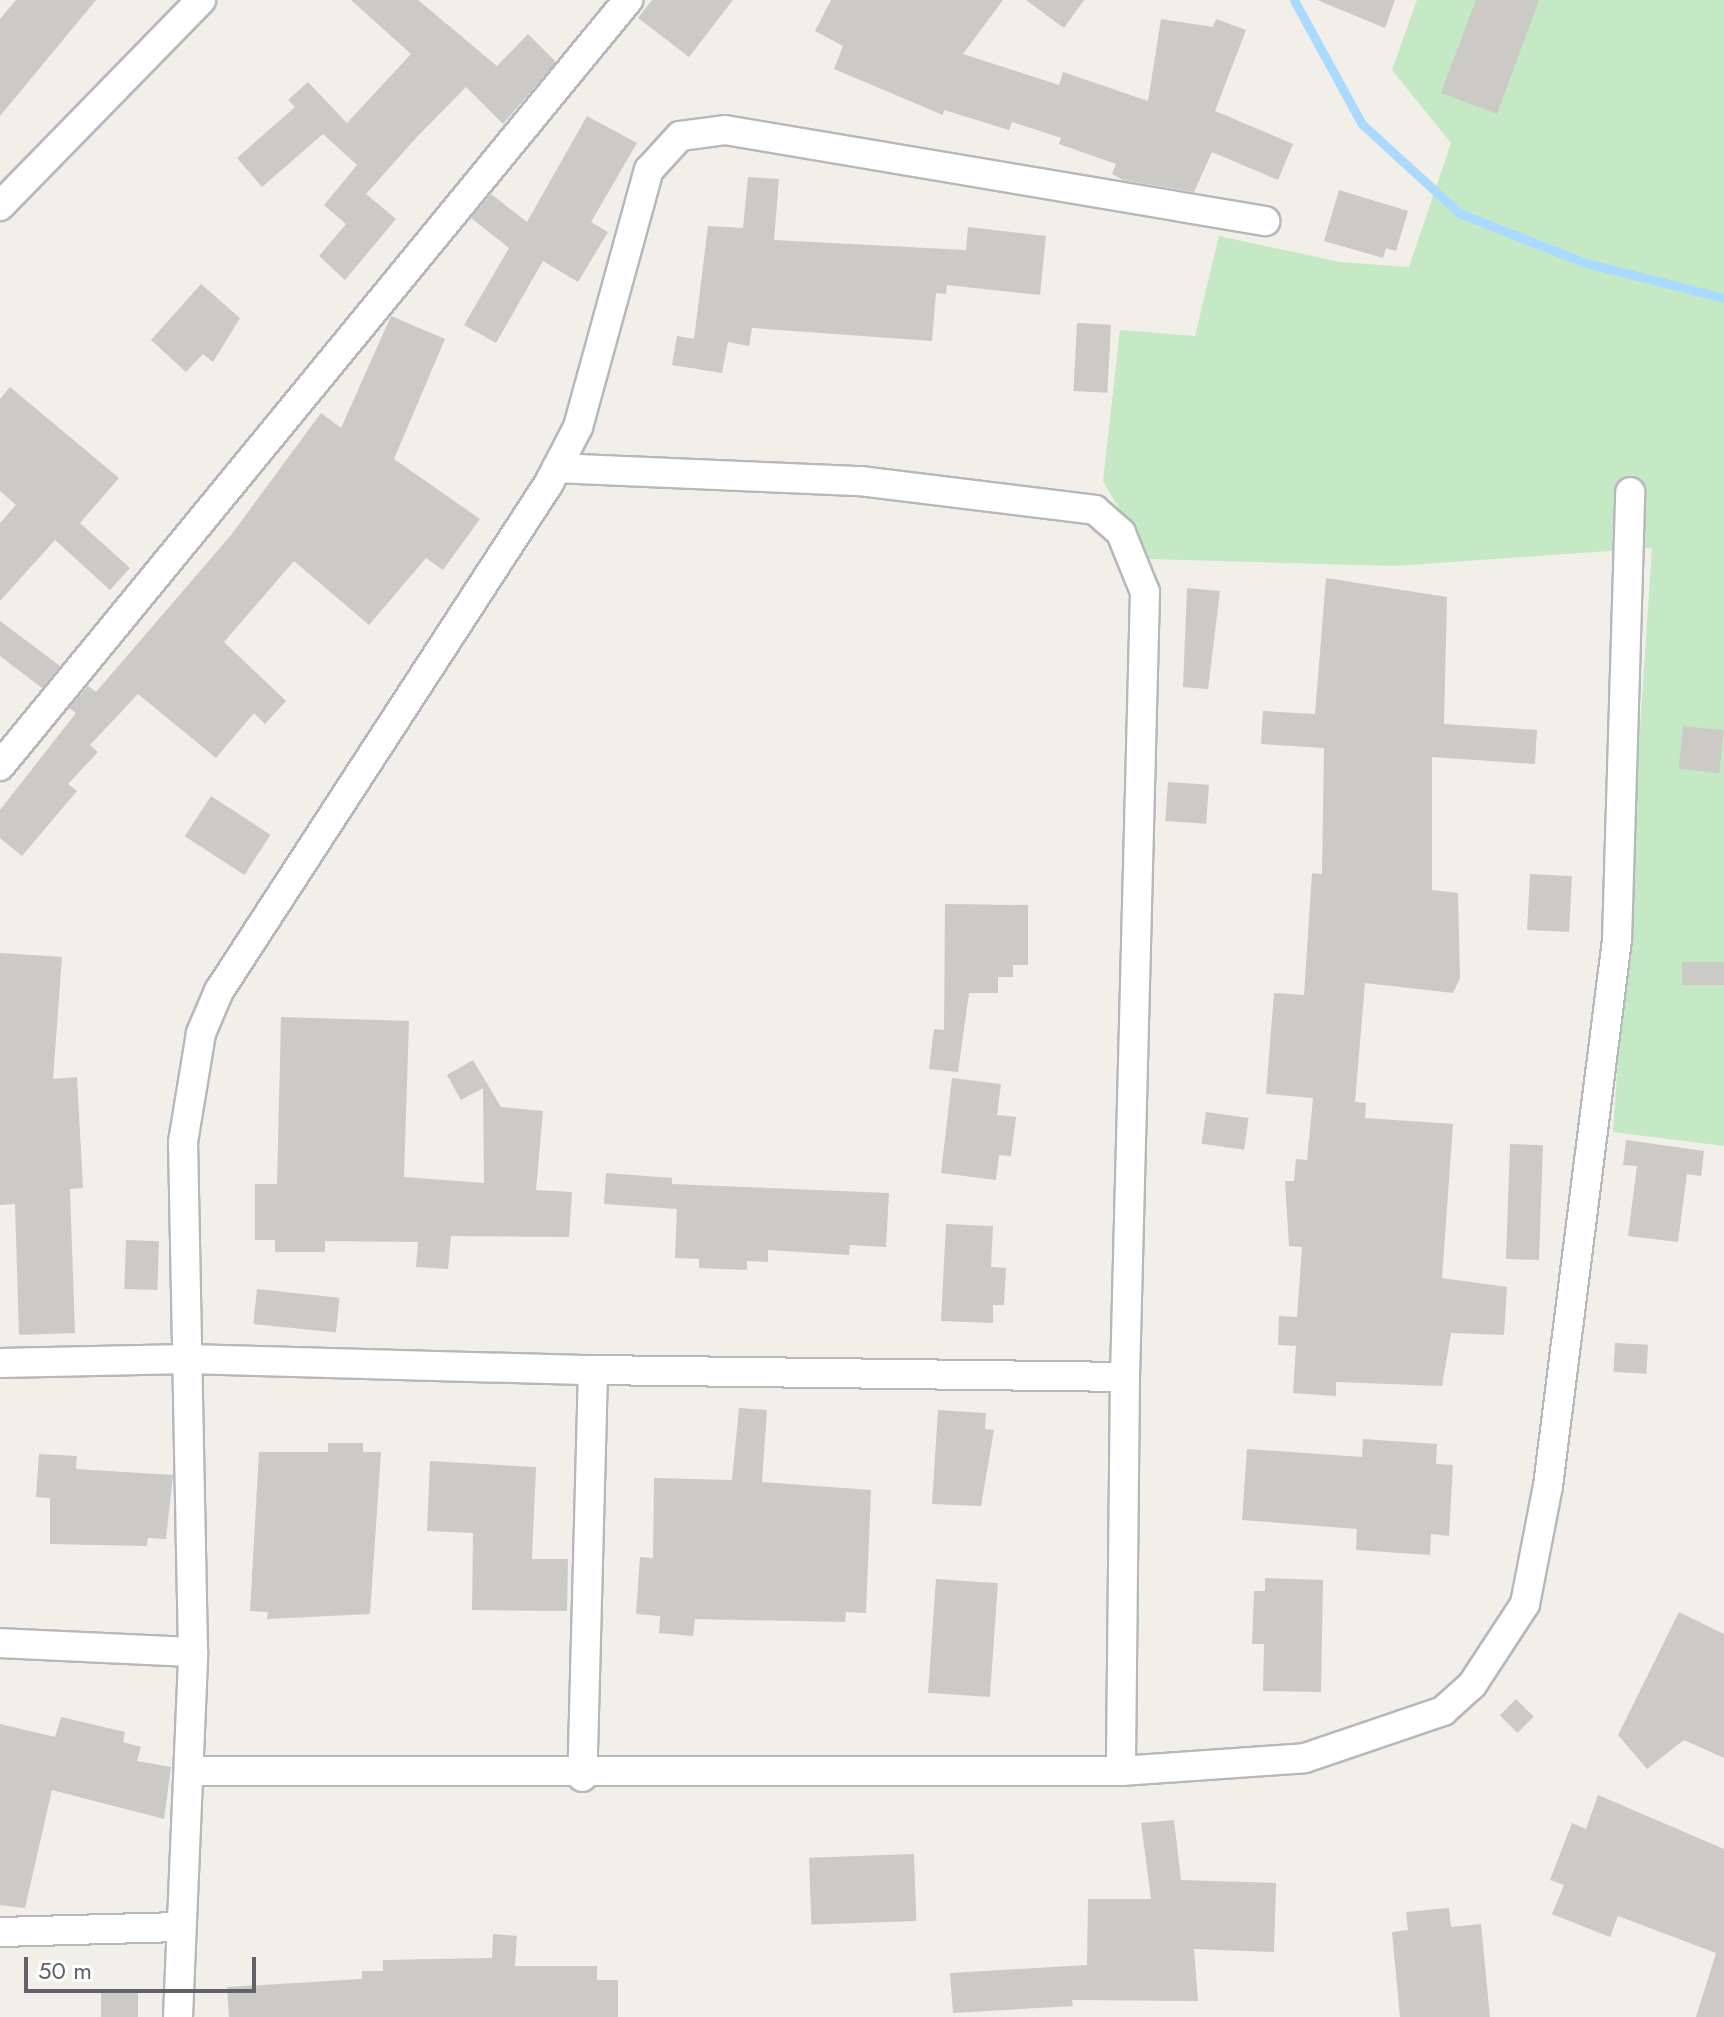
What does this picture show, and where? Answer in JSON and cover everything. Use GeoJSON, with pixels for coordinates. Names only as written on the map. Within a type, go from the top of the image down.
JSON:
{"type":"FeatureCollection","features":[{"type":"Feature","properties":{"kind":"street"},"geometry":{"type":"LineString","coordinates":[[0,206],[201,0]]}},
{"type":"Feature","properties":{"kind":"street"},"geometry":{"type":"LineString","coordinates":[[0,766],[628,0]]}},
{"type":"Feature","properties":{"kind":"street"},"geometry":{"type":"LineString","coordinates":[[178,2017],[179,1927],[191,1771],[193,1652],[183,1142],[201,1033],[219,991],[557,468],[578,427],[634,203],[656,159],[680,136],[725,130],[1265,221]]}},
{"type":"Feature","properties":{"kind":"street"},"geometry":{"type":"LineString","coordinates":[[557,468],[860,481],[1095,510],[1121,533],[1145,592],[1125,1377],[1121,1771]]}},
{"type":"Feature","properties":{"kind":"street"},"geometry":{"type":"LineString","coordinates":[[191,1771],[582,1777],[1121,1771],[1305,1758],[1387,1735],[1443,1711],[1472,1685],[1525,1604],[1548,1486],[1617,940],[1630,492]]}},
{"type":"Feature","properties":{"kind":"street"},"geometry":{"type":"LineString","coordinates":[[0,1363],[188,1359],[593,1370],[1125,1377]]}},
{"type":"Feature","properties":{"kind":"street"},"geometry":{"type":"LineString","coordinates":[[582,1777],[593,1370]]}},
{"type":"Feature","properties":{"kind":"street"},"geometry":{"type":"LineString","coordinates":[[0,1643],[193,1652]]}},
{"type":"Feature","properties":{"kind":"street"},"geometry":{"type":"LineString","coordinates":[[0,1932],[179,1927]]}},
{"type":"Feature","properties":{"kind":"green space"},"geometry":{"type":"Polygon","coordinates":[[[1417,0],[1724,0],[1724,1146],[1613,1132],[1652,548],[1395,566],[1148,559],[1103,481],[1120,330],[1195,336],[1219,236],[1340,262],[1409,267],[1451,143],[1392,70],[1417,0]]]}},
{"type":"Feature","properties":{"kind":"building"},"geometry":{"type":"Polygon","coordinates":[[[16,0],[96,0],[0,116],[0,19],[16,0]]]}},
{"type":"Feature","properties":{"kind":"building"},"geometry":{"type":"Polygon","coordinates":[[[351,0],[418,0],[497,66],[528,34],[556,62],[503,124],[466,87],[415,139],[366,194],[396,219],[345,280],[319,256],[346,224],[324,205],[357,165],[323,134],[262,187],[237,158],[295,107],[288,100],[308,82],[347,123],[411,54],[351,0]]]}},
{"type":"Feature","properties":{"kind":"building"},"geometry":{"type":"Polygon","coordinates":[[[652,0],[733,0],[689,57],[638,18],[652,0]]]}},
{"type":"Feature","properties":{"kind":"building"},"geometry":{"type":"Polygon","coordinates":[[[831,0],[1003,0],[963,54],[1059,85],[1063,72],[1148,101],[1161,19],[1213,27],[1216,19],[1246,30],[1215,111],[1293,144],[1278,180],[1212,152],[1194,192],[1123,180],[1112,174],[1116,164],[1059,144],[1061,138],[1012,122],[1009,130],[944,110],[943,115],[834,69],[843,46],[815,31],[831,0]]]}},
{"type":"Feature","properties":{"kind":"building"},"geometry":{"type":"Polygon","coordinates":[[[1026,0],[1084,0],[1064,28],[1026,0]]]}},
{"type":"Feature","properties":{"kind":"building"},"geometry":{"type":"Polygon","coordinates":[[[1317,0],[1395,0],[1385,28],[1317,0]]]}},
{"type":"Feature","properties":{"kind":"building"},"geometry":{"type":"Polygon","coordinates":[[[1476,0],[1539,0],[1497,114],[1441,93],[1476,0]]]}},
{"type":"Feature","properties":{"kind":"building"},"geometry":{"type":"Polygon","coordinates":[[[587,116],[637,143],[591,222],[608,232],[578,282],[543,261],[496,343],[464,325],[509,248],[471,218],[491,194],[527,222],[587,116]]]}},
{"type":"Feature","properties":{"kind":"building"},"geometry":{"type":"Polygon","coordinates":[[[748,177],[779,179],[774,240],[966,250],[968,227],[1046,236],[1040,295],[947,285],[946,294],[936,293],[932,341],[752,328],[749,346],[728,342],[722,373],[672,365],[677,336],[694,339],[708,226],[743,228],[748,177]]]}},
{"type":"Feature","properties":{"kind":"building"},"geometry":{"type":"Polygon","coordinates":[[[1339,190],[1408,211],[1396,251],[1386,248],[1383,258],[1324,241],[1339,190]]]}},
{"type":"Feature","properties":{"kind":"building"},"geometry":{"type":"Polygon","coordinates":[[[201,284],[240,318],[213,362],[203,354],[186,372],[151,340],[201,284]]]}},
{"type":"Feature","properties":{"kind":"building"},"geometry":{"type":"Polygon","coordinates":[[[391,316],[445,339],[394,459],[480,519],[443,570],[426,558],[369,625],[294,561],[224,642],[286,701],[265,724],[254,713],[216,758],[138,694],[90,745],[98,752],[68,784],[77,791],[22,856],[0,838],[0,810],[76,713],[69,708],[88,686],[96,692],[231,535],[321,413],[341,428],[391,316]]]}},
{"type":"Feature","properties":{"kind":"building"},"geometry":{"type":"Polygon","coordinates":[[[1077,323],[1111,325],[1107,393],[1073,391],[1077,323]]]}},
{"type":"Feature","properties":{"kind":"building"},"geometry":{"type":"Polygon","coordinates":[[[10,387],[119,478],[80,523],[130,568],[110,590],[55,540],[0,601],[0,523],[16,505],[0,491],[0,399],[10,387]]]}},
{"type":"Feature","properties":{"kind":"building"},"geometry":{"type":"Polygon","coordinates":[[[1326,578],[1447,597],[1444,724],[1537,730],[1535,764],[1432,757],[1432,890],[1458,893],[1460,978],[1453,993],[1365,983],[1355,1102],[1366,1103],[1365,1118],[1453,1124],[1442,1278],[1507,1287],[1504,1335],[1451,1333],[1442,1386],[1336,1382],[1336,1396],[1293,1393],[1296,1346],[1278,1345],[1279,1316],[1297,1317],[1302,1247],[1289,1246],[1285,1181],[1294,1181],[1296,1159],[1307,1160],[1313,1098],[1266,1094],[1274,993],[1304,995],[1312,873],[1322,874],[1324,748],[1261,744],[1263,711],[1315,714],[1326,578]]]}},
{"type":"Feature","properties":{"kind":"building"},"geometry":{"type":"Polygon","coordinates":[[[1187,588],[1220,591],[1208,689],[1183,687],[1187,588]]]}},
{"type":"Feature","properties":{"kind":"building"},"geometry":{"type":"Polygon","coordinates":[[[0,621],[60,666],[42,688],[0,656],[0,621]]]}},
{"type":"Feature","properties":{"kind":"building"},"geometry":{"type":"Polygon","coordinates":[[[1683,726],[1724,730],[1719,773],[1679,769],[1683,726]]]}},
{"type":"Feature","properties":{"kind":"building"},"geometry":{"type":"Polygon","coordinates":[[[1168,782],[1209,785],[1206,824],[1165,821],[1168,782]]]}},
{"type":"Feature","properties":{"kind":"building"},"geometry":{"type":"Polygon","coordinates":[[[211,796],[271,835],[244,875],[185,836],[211,796]]]}},
{"type":"Feature","properties":{"kind":"building"},"geometry":{"type":"Polygon","coordinates":[[[1530,874],[1572,876],[1569,932],[1527,930],[1530,874]]]}},
{"type":"Feature","properties":{"kind":"building"},"geometry":{"type":"Polygon","coordinates":[[[945,904],[1028,905],[1028,965],[1013,965],[1013,977],[998,977],[998,993],[969,993],[958,1072],[929,1069],[934,1029],[944,1030],[945,904]]]}},
{"type":"Feature","properties":{"kind":"building"},"geometry":{"type":"Polygon","coordinates":[[[0,953],[62,957],[53,1079],[77,1077],[83,1188],[70,1189],[75,1333],[19,1335],[15,1204],[0,1205],[0,953]]]}},
{"type":"Feature","properties":{"kind":"building"},"geometry":{"type":"Polygon","coordinates":[[[1682,962],[1724,962],[1724,985],[1682,985],[1682,962]]]}},
{"type":"Feature","properties":{"kind":"building"},"geometry":{"type":"Polygon","coordinates":[[[281,1017],[409,1021],[404,1177],[484,1183],[483,1088],[461,1100],[447,1075],[473,1060],[501,1107],[543,1111],[536,1190],[572,1192],[569,1237],[451,1236],[448,1269],[416,1267],[418,1242],[325,1241],[325,1252],[275,1252],[275,1240],[255,1240],[255,1184],[277,1184],[281,1017]]]}},
{"type":"Feature","properties":{"kind":"building"},"geometry":{"type":"Polygon","coordinates":[[[952,1078],[1001,1084],[997,1115],[1016,1117],[1011,1156],[999,1155],[996,1180],[941,1173],[952,1078]]]}},
{"type":"Feature","properties":{"kind":"building"},"geometry":{"type":"Polygon","coordinates":[[[1206,1112],[1249,1118],[1244,1150],[1202,1144],[1206,1112]]]}},
{"type":"Feature","properties":{"kind":"building"},"geometry":{"type":"Polygon","coordinates":[[[1626,1140],[1704,1151],[1701,1176],[1687,1174],[1678,1242],[1628,1236],[1637,1166],[1623,1165],[1626,1140]]]}},
{"type":"Feature","properties":{"kind":"building"},"geometry":{"type":"Polygon","coordinates":[[[1510,1144],[1543,1145],[1539,1260],[1506,1259],[1510,1144]]]}},
{"type":"Feature","properties":{"kind":"building"},"geometry":{"type":"Polygon","coordinates":[[[606,1173],[672,1178],[672,1184],[889,1193],[886,1247],[850,1245],[849,1255],[768,1250],[768,1262],[747,1261],[747,1270],[699,1268],[699,1259],[675,1258],[677,1209],[604,1204],[606,1173]]]}},
{"type":"Feature","properties":{"kind":"building"},"geometry":{"type":"Polygon","coordinates":[[[946,1224],[993,1226],[991,1267],[1006,1268],[1004,1305],[993,1305],[993,1323],[941,1321],[946,1224]]]}},
{"type":"Feature","properties":{"kind":"building"},"geometry":{"type":"Polygon","coordinates":[[[126,1240],[159,1241],[157,1290],[124,1289],[126,1240]]]}},
{"type":"Feature","properties":{"kind":"building"},"geometry":{"type":"Polygon","coordinates":[[[257,1289],[340,1298],[336,1332],[253,1324],[257,1289]]]}},
{"type":"Feature","properties":{"kind":"building"},"geometry":{"type":"Polygon","coordinates":[[[1615,1343],[1648,1345],[1646,1374],[1613,1372],[1615,1343]]]}},
{"type":"Feature","properties":{"kind":"building"},"geometry":{"type":"Polygon","coordinates":[[[739,1408],[767,1410],[762,1482],[871,1490],[866,1613],[846,1612],[845,1622],[695,1619],[693,1636],[659,1633],[660,1616],[636,1614],[640,1557],[653,1558],[654,1478],[732,1480],[739,1408]]]}},
{"type":"Feature","properties":{"kind":"building"},"geometry":{"type":"Polygon","coordinates":[[[938,1410],[986,1413],[985,1429],[994,1430],[981,1506],[932,1504],[938,1410]]]}},
{"type":"Feature","properties":{"kind":"building"},"geometry":{"type":"Polygon","coordinates":[[[1363,1439],[1437,1444],[1436,1464],[1453,1465],[1449,1536],[1431,1534],[1430,1555],[1356,1550],[1357,1529],[1242,1520],[1247,1449],[1362,1457],[1363,1439]]]}},
{"type":"Feature","properties":{"kind":"building"},"geometry":{"type":"Polygon","coordinates":[[[328,1443],[363,1443],[363,1452],[381,1452],[370,1614],[267,1619],[268,1612],[250,1611],[259,1452],[328,1452],[328,1443]]]}},
{"type":"Feature","properties":{"kind":"building"},"geometry":{"type":"Polygon","coordinates":[[[39,1454],[77,1456],[76,1469],[173,1475],[166,1539],[148,1538],[147,1546],[50,1544],[50,1498],[36,1497],[39,1454]]]}},
{"type":"Feature","properties":{"kind":"building"},"geometry":{"type":"Polygon","coordinates":[[[430,1461],[536,1467],[532,1559],[568,1559],[567,1611],[472,1610],[473,1533],[427,1531],[430,1461]]]}},
{"type":"Feature","properties":{"kind":"building"},"geometry":{"type":"Polygon","coordinates":[[[1265,1578],[1323,1580],[1321,1692],[1263,1691],[1264,1644],[1252,1644],[1254,1591],[1265,1591],[1265,1578]]]}},
{"type":"Feature","properties":{"kind":"building"},"geometry":{"type":"Polygon","coordinates":[[[936,1579],[998,1583],[990,1697],[928,1693],[936,1579]]]}},
{"type":"Feature","properties":{"kind":"building"},"geometry":{"type":"Polygon","coordinates":[[[1679,1612],[1724,1634],[1724,1758],[1684,1740],[1647,1769],[1618,1735],[1679,1612]]]}},
{"type":"Feature","properties":{"kind":"building"},"geometry":{"type":"Polygon","coordinates":[[[1516,1699],[1534,1717],[1517,1733],[1500,1715],[1516,1699]]]}},
{"type":"Feature","properties":{"kind":"building"},"geometry":{"type":"Polygon","coordinates":[[[61,1717],[125,1732],[123,1742],[141,1747],[137,1761],[171,1767],[164,1819],[52,1790],[25,1908],[0,1905],[0,1724],[55,1737],[61,1717]]]}},
{"type":"Feature","properties":{"kind":"building"},"geometry":{"type":"Polygon","coordinates":[[[1598,1795],[1724,1849],[1724,2017],[1696,2017],[1716,1953],[1618,1916],[1610,1937],[1552,1914],[1564,1885],[1550,1880],[1572,1823],[1586,1829],[1598,1795]]]}},
{"type":"Feature","properties":{"kind":"building"},"geometry":{"type":"Polygon","coordinates":[[[1174,1820],[1181,1880],[1276,1883],[1274,1952],[1194,1949],[1198,2001],[1072,2000],[1073,2006],[953,2013],[950,1973],[1087,1965],[1088,1899],[1151,1899],[1141,1823],[1174,1820]]]}},
{"type":"Feature","properties":{"kind":"building"},"geometry":{"type":"Polygon","coordinates":[[[914,1854],[916,1921],[811,1925],[809,1858],[914,1854]]]}},
{"type":"Feature","properties":{"kind":"building"},"geometry":{"type":"Polygon","coordinates":[[[1449,1908],[1451,1927],[1481,1924],[1490,2017],[1400,2017],[1392,1932],[1408,1930],[1406,1912],[1449,1908]]]}},
{"type":"Feature","properties":{"kind":"building"},"geometry":{"type":"Polygon","coordinates":[[[493,1934],[517,1936],[515,1966],[597,1966],[597,1980],[618,1980],[618,2017],[229,2017],[227,1987],[362,1979],[362,1971],[383,1971],[383,1960],[492,1958],[493,1934]]]}},
{"type":"Feature","properties":{"kind":"building"},"geometry":{"type":"Polygon","coordinates":[[[101,1989],[138,1989],[138,2017],[101,2017],[101,1989]]]}},
{"type":"Feature","properties":{"kind":"waterway"},"geometry":{"type":"LineString","coordinates":[[1294,0],[1362,124],[1459,213],[1586,263],[1724,298]]}}]}
